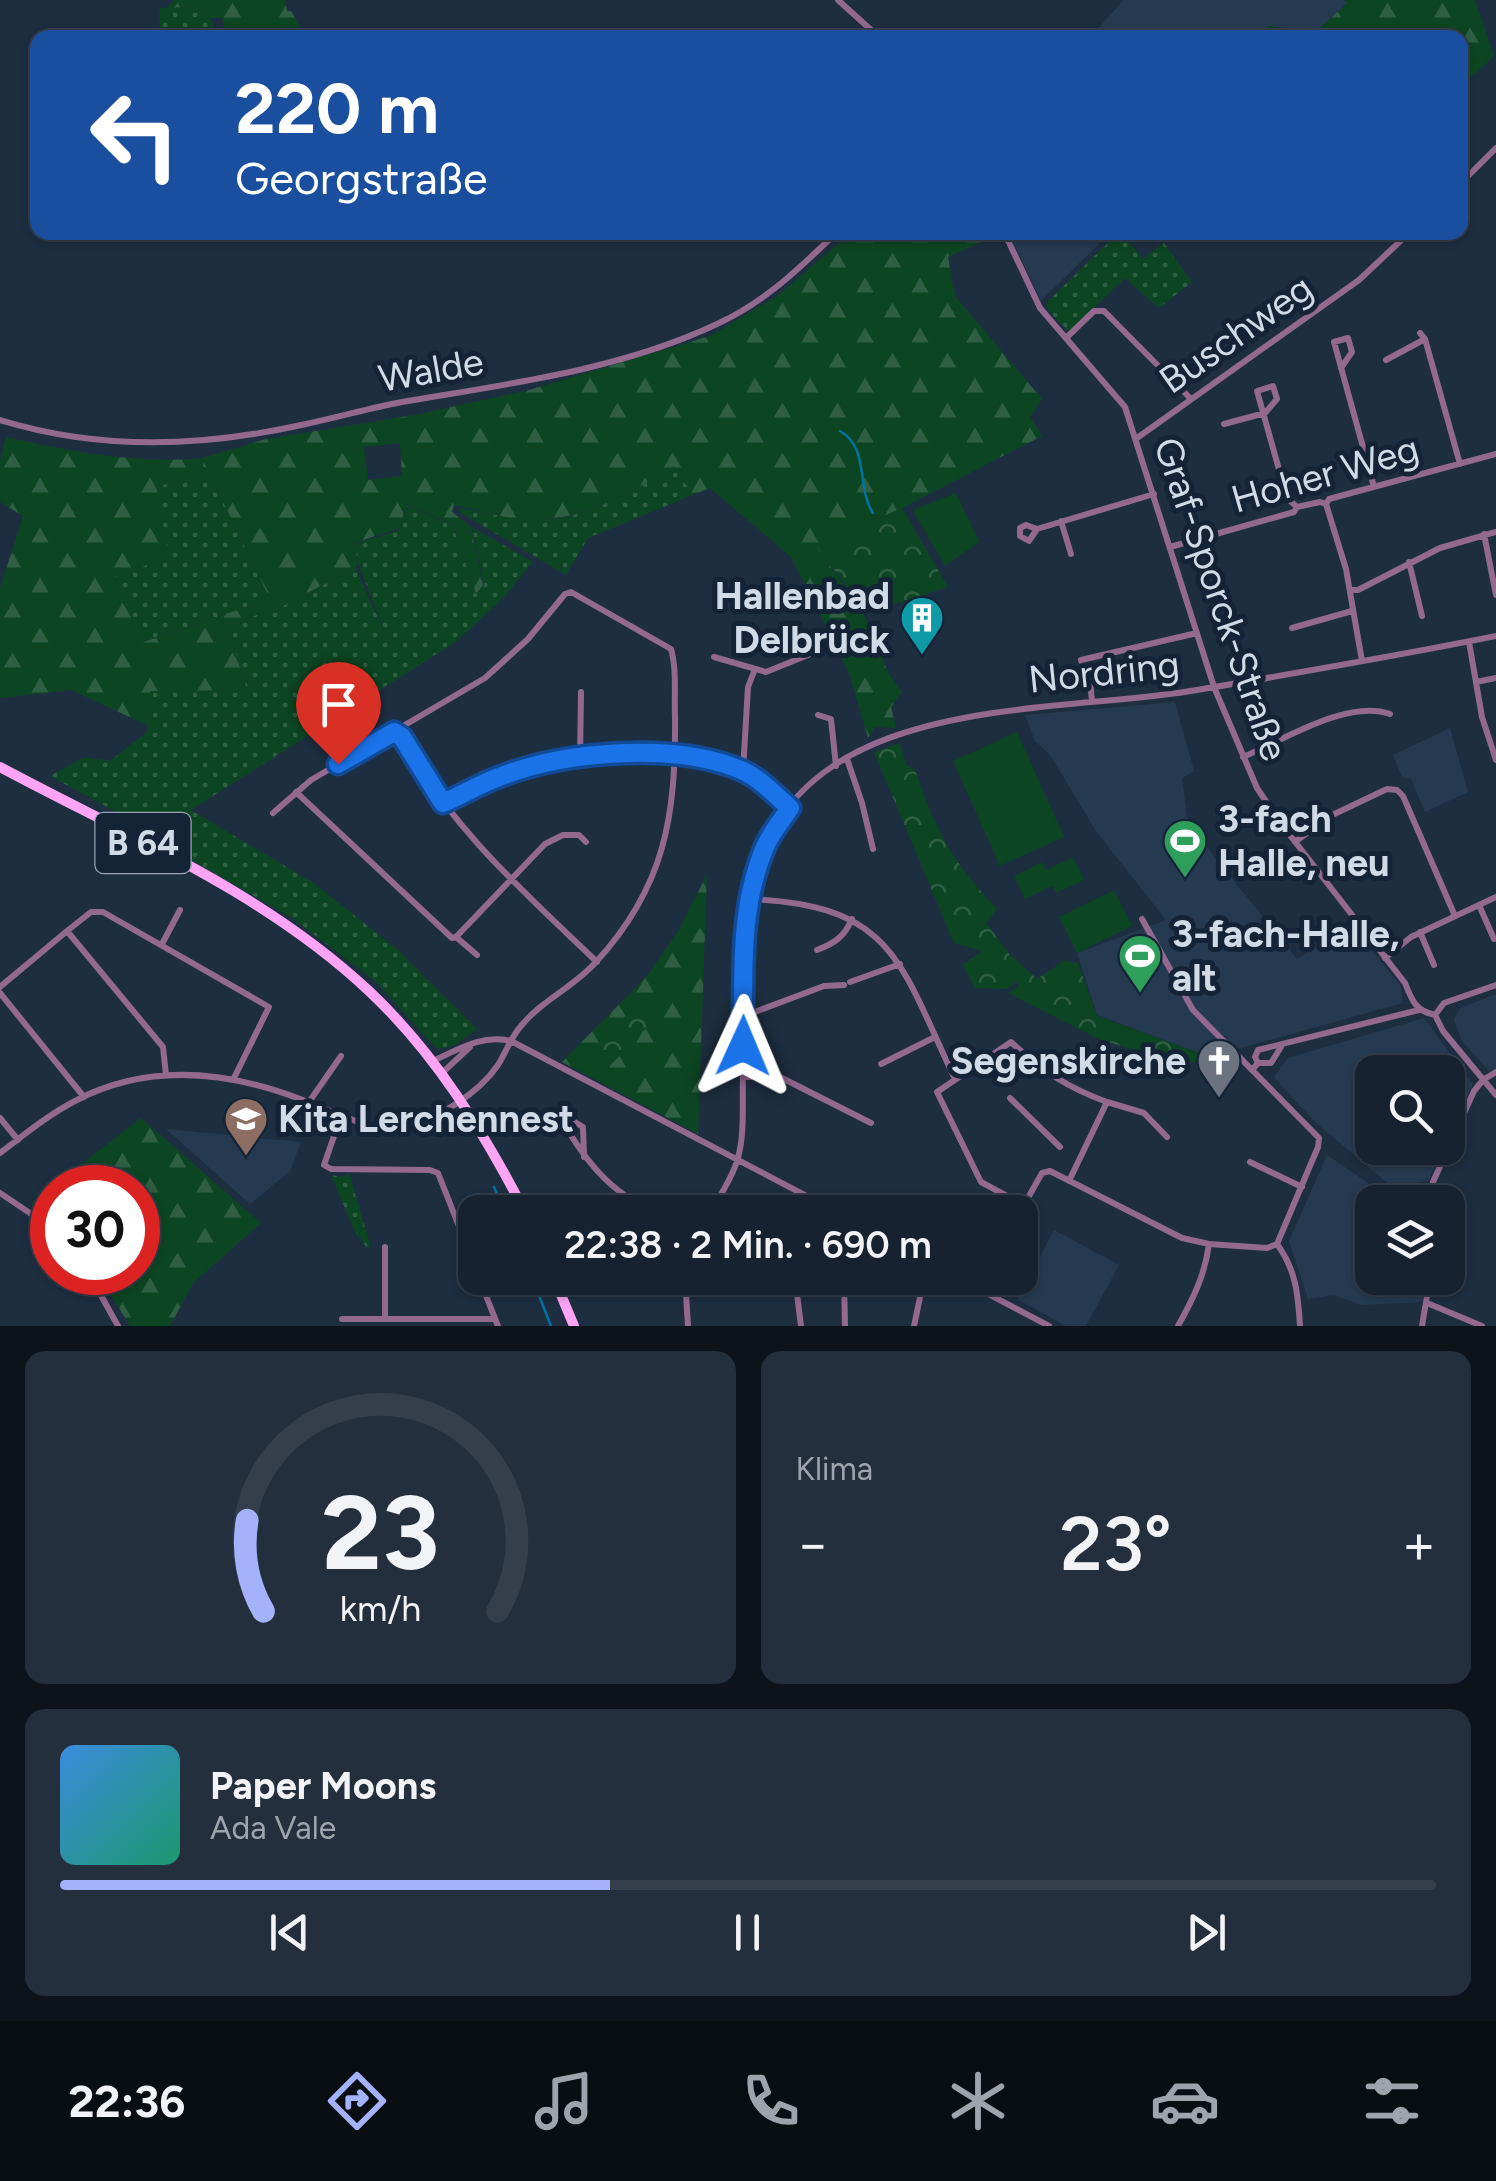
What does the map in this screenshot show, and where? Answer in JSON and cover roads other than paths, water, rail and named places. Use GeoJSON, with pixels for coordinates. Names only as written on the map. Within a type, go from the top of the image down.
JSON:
{"type":"FeatureCollection","features":[{"type":"Feature","properties":{"kind":"main road","name":"B 64"},"geometry":{"type":"LineString","coordinates":[[0,767],[230,889],[284,924],[368,990],[453,1087],[516,1195]]}},
{"type":"Feature","properties":{"kind":"main road"},"geometry":{"type":"LineString","coordinates":[[561,1295],[574,1326]]}},
{"type":"Feature","properties":{"kind":"street"},"geometry":{"type":"LineString","coordinates":[[838,0],[871,30]]}},
{"type":"Feature","properties":{"kind":"street"},"geometry":{"type":"LineString","coordinates":[[1468,176],[1496,148]]}},
{"type":"Feature","properties":{"kind":"street","name":"Walde"},"geometry":{"type":"LineString","coordinates":[[0,420],[82,439],[144,444],[198,442],[535,378],[640,354],[722,322],[775,290],[828,240]]}},
{"type":"Feature","properties":{"kind":"street","name":"Graf-Sporck-Straße"},"geometry":{"type":"LineString","coordinates":[[1008,240],[1040,308],[1125,406],[1214,687],[1258,788],[1294,842],[1405,983],[1413,1004],[1420,1010]]}},
{"type":"Feature","properties":{"kind":"street","name":"Buschweg"},"geometry":{"type":"LineString","coordinates":[[1137,438],[1359,280],[1402,240]]}},
{"type":"Feature","properties":{"kind":"street"},"geometry":{"type":"LineString","coordinates":[[1066,338],[1094,311],[1104,311],[1191,399]]}},
{"type":"Feature","properties":{"kind":"street"},"geometry":{"type":"LineString","coordinates":[[1386,360],[1423,336],[1460,464]]}},
{"type":"Feature","properties":{"kind":"street"},"geometry":{"type":"LineString","coordinates":[[1341,368],[1374,487]]}},
{"type":"Feature","properties":{"kind":"street"},"geometry":{"type":"LineString","coordinates":[[1224,424],[1264,414],[1288,498],[1297,507]]}},
{"type":"Feature","properties":{"kind":"street","name":"Hoher Weg"},"geometry":{"type":"LineString","coordinates":[[1170,547],[1294,512],[1297,507],[1326,504],[1330,499],[1496,454]]}},
{"type":"Feature","properties":{"kind":"street"},"geometry":{"type":"LineString","coordinates":[[1037,529],[1154,494]]}},
{"type":"Feature","properties":{"kind":"street"},"geometry":{"type":"LineString","coordinates":[[1326,504],[1350,590],[1362,661]]}},
{"type":"Feature","properties":{"kind":"street"},"geometry":{"type":"LineString","coordinates":[[1060,521],[1071,554]]}},
{"type":"Feature","properties":{"kind":"street"},"geometry":{"type":"LineString","coordinates":[[1350,590],[1358,590],[1440,548],[1496,532]]}},
{"type":"Feature","properties":{"kind":"street"},"geometry":{"type":"LineString","coordinates":[[1484,534],[1496,595]]}},
{"type":"Feature","properties":{"kind":"street"},"geometry":{"type":"LineString","coordinates":[[1410,562],[1422,616]]}},
{"type":"Feature","properties":{"kind":"street"},"geometry":{"type":"LineString","coordinates":[[0,1153],[84,1097],[128,1081],[166,1075],[202,1073],[234,1078],[384,1127],[422,1122],[480,1084],[534,1012],[578,982],[597,962],[629,923],[652,882],[667,839],[675,756],[671,649],[577,596],[566,594],[528,639],[485,678],[311,780],[273,813]]}},
{"type":"Feature","properties":{"kind":"street"},"geometry":{"type":"LineString","coordinates":[[1292,628],[1352,611]]}},
{"type":"Feature","properties":{"kind":"street"},"geometry":{"type":"LineString","coordinates":[[1092,701],[1090,681],[1081,660],[1198,633]]}},
{"type":"Feature","properties":{"kind":"street","name":"Nordring"},"geometry":{"type":"LineString","coordinates":[[847,759],[897,736],[970,716],[1214,687],[1496,636]]}},
{"type":"Feature","properties":{"kind":"street"},"geometry":{"type":"LineString","coordinates":[[1469,642],[1482,717],[1496,760]]}},
{"type":"Feature","properties":{"kind":"street"},"geometry":{"type":"LineString","coordinates":[[714,657],[766,672],[808,656]]}},
{"type":"Feature","properties":{"kind":"street"},"geometry":{"type":"LineString","coordinates":[[743,771],[748,688],[756,669]]}},
{"type":"Feature","properties":{"kind":"street"},"geometry":{"type":"LineString","coordinates":[[1476,682],[1496,678]]}},
{"type":"Feature","properties":{"kind":"street"},"geometry":{"type":"LineString","coordinates":[[580,758],[582,692]]}},
{"type":"Feature","properties":{"kind":"street"},"geometry":{"type":"LineString","coordinates":[[1244,757],[1350,711],[1374,708],[1390,714]]}},
{"type":"Feature","properties":{"kind":"street"},"geometry":{"type":"LineString","coordinates":[[818,715],[831,719],[836,766]]}},
{"type":"Feature","properties":{"kind":"street"},"geometry":{"type":"LineString","coordinates":[[402,737],[404,725]]}},
{"type":"Feature","properties":{"kind":"street"},"geometry":{"type":"LineString","coordinates":[[394,732],[402,737],[443,803],[510,880],[597,962]]}},
{"type":"Feature","properties":{"kind":"street"},"geometry":{"type":"LineString","coordinates":[[443,803],[500,776],[547,762],[617,754],[675,756],[743,771],[790,808]]}},
{"type":"Feature","properties":{"kind":"street"},"geometry":{"type":"LineString","coordinates":[[720,1195],[738,1160],[742,1133],[744,949],[750,898],[766,843],[808,788],[847,759],[872,849]]}},
{"type":"Feature","properties":{"kind":"street"},"geometry":{"type":"LineString","coordinates":[[1294,842],[1328,817],[1387,789],[1397,790],[1456,916]]}},
{"type":"Feature","properties":{"kind":"street"},"geometry":{"type":"LineString","coordinates":[[296,792],[452,938],[545,844],[563,835],[580,836],[586,842]]}},
{"type":"Feature","properties":{"kind":"street"},"geometry":{"type":"LineString","coordinates":[[1386,958],[1420,932],[1496,897]]}},
{"type":"Feature","properties":{"kind":"street"},"geometry":{"type":"LineString","coordinates":[[750,898],[821,906],[852,919],[887,946],[900,964],[955,1080]]}},
{"type":"Feature","properties":{"kind":"street"},"geometry":{"type":"LineString","coordinates":[[1479,905],[1494,939]]}},
{"type":"Feature","properties":{"kind":"street"},"geometry":{"type":"LineString","coordinates":[[84,1097],[0,990],[96,910],[269,1007],[234,1078]]}},
{"type":"Feature","properties":{"kind":"street"},"geometry":{"type":"LineString","coordinates":[[162,944],[180,910]]}},
{"type":"Feature","properties":{"kind":"street"},"geometry":{"type":"LineString","coordinates":[[1030,1195],[1042,1173],[1050,1171],[1160,1229],[1209,1244],[1267,1248],[1277,1244],[1318,1148],[1319,1138],[1255,1066],[1193,1010],[1142,918]]}},
{"type":"Feature","properties":{"kind":"street"},"geometry":{"type":"LineString","coordinates":[[817,950],[836,943],[852,919]]}},
{"type":"Feature","properties":{"kind":"street"},"geometry":{"type":"LineString","coordinates":[[68,931],[163,1047],[166,1075]]}},
{"type":"Feature","properties":{"kind":"street"},"geometry":{"type":"LineString","coordinates":[[1420,932],[1434,965]]}},
{"type":"Feature","properties":{"kind":"street"},"geometry":{"type":"LineString","coordinates":[[456,936],[476,955]]}},
{"type":"Feature","properties":{"kind":"street"},"geometry":{"type":"LineString","coordinates":[[744,1016],[824,986],[847,984],[900,964]]}},
{"type":"Feature","properties":{"kind":"street"},"geometry":{"type":"LineString","coordinates":[[1435,1015],[1444,1003],[1496,985]]}},
{"type":"Feature","properties":{"kind":"street"},"geometry":{"type":"LineString","coordinates":[[1255,1066],[1258,1050],[1420,1010],[1435,1015],[1443,1031],[1496,1095]]}},
{"type":"Feature","properties":{"kind":"street"},"geometry":{"type":"LineString","coordinates":[[433,1061],[494,1036],[511,1040],[805,1195]]}},
{"type":"Feature","properties":{"kind":"street"},"geometry":{"type":"LineString","coordinates":[[881,1064],[935,1037]]}},
{"type":"Feature","properties":{"kind":"street"},"geometry":{"type":"LineString","coordinates":[[1001,1195],[981,1182],[937,1092],[1011,1042],[1050,1076],[1078,1092],[1144,1113],[1166,1137]]}},
{"type":"Feature","properties":{"kind":"street"},"geometry":{"type":"LineString","coordinates":[[442,1073],[474,1043]]}},
{"type":"Feature","properties":{"kind":"street"},"geometry":{"type":"LineString","coordinates":[[1255,1066],[1272,1063],[1281,1046]]}},
{"type":"Feature","properties":{"kind":"street"},"geometry":{"type":"LineString","coordinates":[[309,1102],[341,1056]]}},
{"type":"Feature","properties":{"kind":"street"},"geometry":{"type":"LineString","coordinates":[[1432,1185],[1474,1091],[1496,1072]]}},
{"type":"Feature","properties":{"kind":"street"},"geometry":{"type":"LineString","coordinates":[[743,1076],[778,1076],[872,1123]]}},
{"type":"Feature","properties":{"kind":"street"},"geometry":{"type":"LineString","coordinates":[[1010,1098],[1060,1147]]}},
{"type":"Feature","properties":{"kind":"street"},"geometry":{"type":"LineString","coordinates":[[1068,1180],[1107,1102]]}},
{"type":"Feature","properties":{"kind":"street"},"geometry":{"type":"LineString","coordinates":[[341,1116],[324,1165],[438,1173],[458,1224]]}},
{"type":"Feature","properties":{"kind":"street"},"geometry":{"type":"LineString","coordinates":[[0,1118],[18,1140]]}},
{"type":"Feature","properties":{"kind":"street"},"geometry":{"type":"LineString","coordinates":[[584,1157],[583,1127],[570,1120],[567,1129],[584,1157],[622,1195]]}},
{"type":"Feature","properties":{"kind":"street"},"geometry":{"type":"LineString","coordinates":[[1250,1162],[1302,1187]]}},
{"type":"Feature","properties":{"kind":"street"},"geometry":{"type":"LineString","coordinates":[[0,1193],[30,1213]]}},
{"type":"Feature","properties":{"kind":"street"},"geometry":{"type":"LineString","coordinates":[[1178,1326],[1202,1278],[1209,1244]]}},
{"type":"Feature","properties":{"kind":"street"},"geometry":{"type":"LineString","coordinates":[[1277,1244],[1296,1277],[1300,1326]]}},
{"type":"Feature","properties":{"kind":"street"},"geometry":{"type":"LineString","coordinates":[[385,1247],[385,1319]]}},
{"type":"Feature","properties":{"kind":"street"},"geometry":{"type":"LineString","coordinates":[[101,1295],[118,1326]]}},
{"type":"Feature","properties":{"kind":"street"},"geometry":{"type":"LineString","coordinates":[[342,1319],[496,1322],[486,1295]]}},
{"type":"Feature","properties":{"kind":"street"},"geometry":{"type":"LineString","coordinates":[[686,1295],[688,1326]]}},
{"type":"Feature","properties":{"kind":"street"},"geometry":{"type":"LineString","coordinates":[[797,1295],[801,1326]]}},
{"type":"Feature","properties":{"kind":"street"},"geometry":{"type":"LineString","coordinates":[[844,1295],[844,1326]]}},
{"type":"Feature","properties":{"kind":"street"},"geometry":{"type":"LineString","coordinates":[[914,1326],[920,1295]]}},
{"type":"Feature","properties":{"kind":"street"},"geometry":{"type":"LineString","coordinates":[[991,1295],[1049,1326]]}},
{"type":"Feature","properties":{"kind":"street"},"geometry":{"type":"LineString","coordinates":[[1422,1326],[1428,1295]]}},
{"type":"Feature","properties":{"kind":"street"},"geometry":{"type":"LineString","coordinates":[[1427,1304],[1482,1326]]}},
{"type":"Feature","properties":{"kind":"waterway"},"geometry":{"type":"LineString","coordinates":[[840,431],[855,447],[873,513]]}},
{"type":"Feature","properties":{"kind":"waterway"},"geometry":{"type":"LineString","coordinates":[[494,1187],[498,1195]]}},
{"type":"Feature","properties":{"kind":"waterway"},"geometry":{"type":"LineString","coordinates":[[539,1295],[551,1326]]}},
{"type":"Feature","properties":{"kind":"place","name":"Hallenbad Delbrück"},"geometry":{"type":"Point","coordinates":[922,656]}},
{"type":"Feature","properties":{"kind":"place","name":"3-fach Halle, neu"},"geometry":{"type":"Point","coordinates":[1185,879]}},
{"type":"Feature","properties":{"kind":"place","name":"3-fach-Halle, alt"},"geometry":{"type":"Point","coordinates":[1140,994]}},
{"type":"Feature","properties":{"kind":"place","name":"Segenskirche"},"geometry":{"type":"Point","coordinates":[1219,1099]}},
{"type":"Feature","properties":{"kind":"place","name":"Kita Lerchennest"},"geometry":{"type":"Point","coordinates":[246,1157]}}]}
